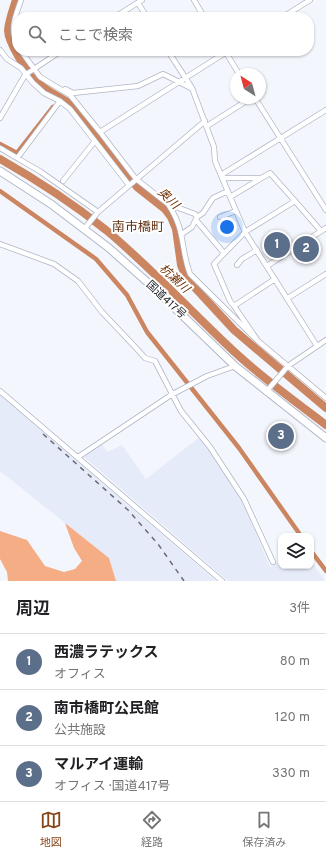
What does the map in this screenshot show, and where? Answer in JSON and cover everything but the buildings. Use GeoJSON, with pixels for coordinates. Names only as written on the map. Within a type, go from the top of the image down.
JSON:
{"type":"FeatureCollection","features":[{"type":"Feature","properties":{"kind":"highway","name":"国道417号"},"geometry":{"type":"LineString","coordinates":[[0,171],[85,227],[155,289],[236,366],[268,390],[326,438]]}},
{"type":"Feature","properties":{"kind":"street"},"geometry":{"type":"LineString","coordinates":[[17,12],[21,0]]}},
{"type":"Feature","properties":{"kind":"street"},"geometry":{"type":"LineString","coordinates":[[194,0],[201,12]]}},
{"type":"Feature","properties":{"kind":"street"},"geometry":{"type":"LineString","coordinates":[[291,12],[310,0]]}},
{"type":"Feature","properties":{"kind":"street"},"geometry":{"type":"LineString","coordinates":[[123,12],[140,1],[145,12]]}},
{"type":"Feature","properties":{"kind":"street"},"geometry":{"type":"LineString","coordinates":[[0,50],[7,59],[20,68],[25,75],[44,93],[60,101],[78,120],[129,185]]}},
{"type":"Feature","properties":{"kind":"street"},"geometry":{"type":"LineString","coordinates":[[24,56],[32,69],[49,84],[70,95],[136,179],[168,204],[195,214],[197,219],[224,253]]}},
{"type":"Feature","properties":{"kind":"street"},"geometry":{"type":"LineString","coordinates":[[0,118],[25,75],[53,56]]}},
{"type":"Feature","properties":{"kind":"street"},"geometry":{"type":"LineString","coordinates":[[171,56],[192,88],[214,147],[215,161],[245,232],[317,346]]}},
{"type":"Feature","properties":{"kind":"street"},"geometry":{"type":"LineString","coordinates":[[100,132],[220,56]]}},
{"type":"Feature","properties":{"kind":"street"},"geometry":{"type":"LineString","coordinates":[[228,56],[235,68]]}},
{"type":"Feature","properties":{"kind":"street"},"geometry":{"type":"LineString","coordinates":[[63,91],[66,89],[72,93],[138,86],[163,74],[192,88]]}},
{"type":"Feature","properties":{"kind":"street"},"geometry":{"type":"LineString","coordinates":[[18,157],[60,101]]}},
{"type":"Feature","properties":{"kind":"street"},"geometry":{"type":"LineString","coordinates":[[85,227],[97,213],[136,179],[206,124],[241,104]]}},
{"type":"Feature","properties":{"kind":"street"},"geometry":{"type":"LineString","coordinates":[[259,104],[326,210]]}},
{"type":"Feature","properties":{"kind":"street"},"geometry":{"type":"LineString","coordinates":[[222,176],[326,110]]}},
{"type":"Feature","properties":{"kind":"street"},"geometry":{"type":"LineString","coordinates":[[63,181],[95,141]]}},
{"type":"Feature","properties":{"kind":"street"},"geometry":{"type":"LineString","coordinates":[[0,148],[18,157],[97,213]]}},
{"type":"Feature","properties":{"kind":"street"},"geometry":{"type":"LineString","coordinates":[[230,197],[270,174],[295,202],[324,230],[267,266]]}},
{"type":"Feature","properties":{"kind":"street"},"geometry":{"type":"LineString","coordinates":[[222,176],[262,178]]}},
{"type":"Feature","properties":{"kind":"street"},"geometry":{"type":"LineString","coordinates":[[182,234],[192,227],[213,198],[228,191]]}},
{"type":"Feature","properties":{"kind":"street"},"geometry":{"type":"LineString","coordinates":[[258,341],[230,301],[214,264],[245,232],[295,202]]}},
{"type":"Feature","properties":{"kind":"street"},"geometry":{"type":"LineString","coordinates":[[168,204],[176,216],[182,234],[186,265],[190,274],[286,368],[326,398]]}},
{"type":"Feature","properties":{"kind":"street"},"geometry":{"type":"LineString","coordinates":[[220,217],[236,211]]}},
{"type":"Feature","properties":{"kind":"street"},"geometry":{"type":"LineString","coordinates":[[0,244],[54,264],[78,281],[102,312],[145,358],[154,361],[158,365],[171,396],[210,447],[244,499],[273,562]]}},
{"type":"Feature","properties":{"kind":"street"},"geometry":{"type":"LineString","coordinates":[[237,265],[242,259],[257,250]]}},
{"type":"Feature","properties":{"kind":"street"},"geometry":{"type":"LineString","coordinates":[[288,298],[326,274]]}},
{"type":"Feature","properties":{"kind":"street"},"geometry":{"type":"LineString","coordinates":[[234,306],[275,279]]}},
{"type":"Feature","properties":{"kind":"street"},"geometry":{"type":"LineString","coordinates":[[268,390],[286,368],[324,341],[326,347]]}},
{"type":"Feature","properties":{"kind":"street"},"geometry":{"type":"LineString","coordinates":[[78,457],[171,396],[207,376],[236,366]]}},
{"type":"Feature","properties":{"kind":"street"},"geometry":{"type":"LineString","coordinates":[[0,391],[222,581]]}},
{"type":"Feature","properties":{"kind":"shaded area"},"geometry":{"type":"Polygon","coordinates":[[[0,395],[216,581],[116,581],[109,558],[0,471],[0,395]]]}},
{"type":"Feature","properties":{"kind":"shaded area"},"geometry":{"type":"Polygon","coordinates":[[[201,436],[242,500],[270,567],[278,563],[278,569],[314,569],[314,565],[325,581],[228,581],[83,456],[102,444],[107,452],[122,445],[146,479],[201,436]]]}},
{"type":"Feature","properties":{"kind":"shaded area"},"geometry":{"type":"Polygon","coordinates":[[[65,523],[109,558],[116,581],[8,581],[7,572],[0,559],[0,531],[27,540],[45,566],[64,572],[75,569],[82,561],[74,548],[65,523]]]}},
{"type":"Feature","properties":{"kind":"waterway","name":"奥川"},"geometry":{"type":"LineString","coordinates":[[12,12],[16,0]]}},
{"type":"Feature","properties":{"kind":"waterway","name":"奥川"},"geometry":{"type":"LineString","coordinates":[[12,12],[8,30],[12,44]]}},
{"type":"Feature","properties":{"kind":"waterway","name":"奥川"},"geometry":{"type":"LineString","coordinates":[[18,56],[36,81],[77,109],[137,187],[165,209],[171,217],[176,229],[181,265],[186,278],[234,330],[326,408]]}},
{"type":"Feature","properties":{"kind":"waterway"},"geometry":{"type":"LineString","coordinates":[[0,144],[17,153],[53,107]]}},
{"type":"Feature","properties":{"kind":"waterway","name":"杭瀬川"},"geometry":{"type":"LineString","coordinates":[[0,159],[54,192],[122,243],[249,365],[326,425]]}},
{"type":"Feature","properties":{"kind":"waterway"},"geometry":{"type":"LineString","coordinates":[[0,191],[96,259],[127,295],[147,332],[239,448],[299,533]]}},
{"type":"Feature","properties":{"kind":"waterway"},"geometry":{"type":"LineString","coordinates":[[314,555],[326,571]]}},
{"type":"Feature","properties":{"kind":"railway"},"geometry":{"type":"LineString","coordinates":[[43,434],[128,510],[158,544],[184,581]]}},
{"type":"Feature","properties":{"kind":"place","name":"西濃ラテックス"},"geometry":{"type":"Point","coordinates":[277,245]}},
{"type":"Feature","properties":{"kind":"place","name":"南市橋町公民館"},"geometry":{"type":"Point","coordinates":[306,249]}},
{"type":"Feature","properties":{"kind":"place","name":"マルアイ運輸"},"geometry":{"type":"Point","coordinates":[281,436]}},
{"type":"Feature","properties":{"kind":"district","name":"南市橋町"},"geometry":{"type":"Point","coordinates":[138,228]}}]}
